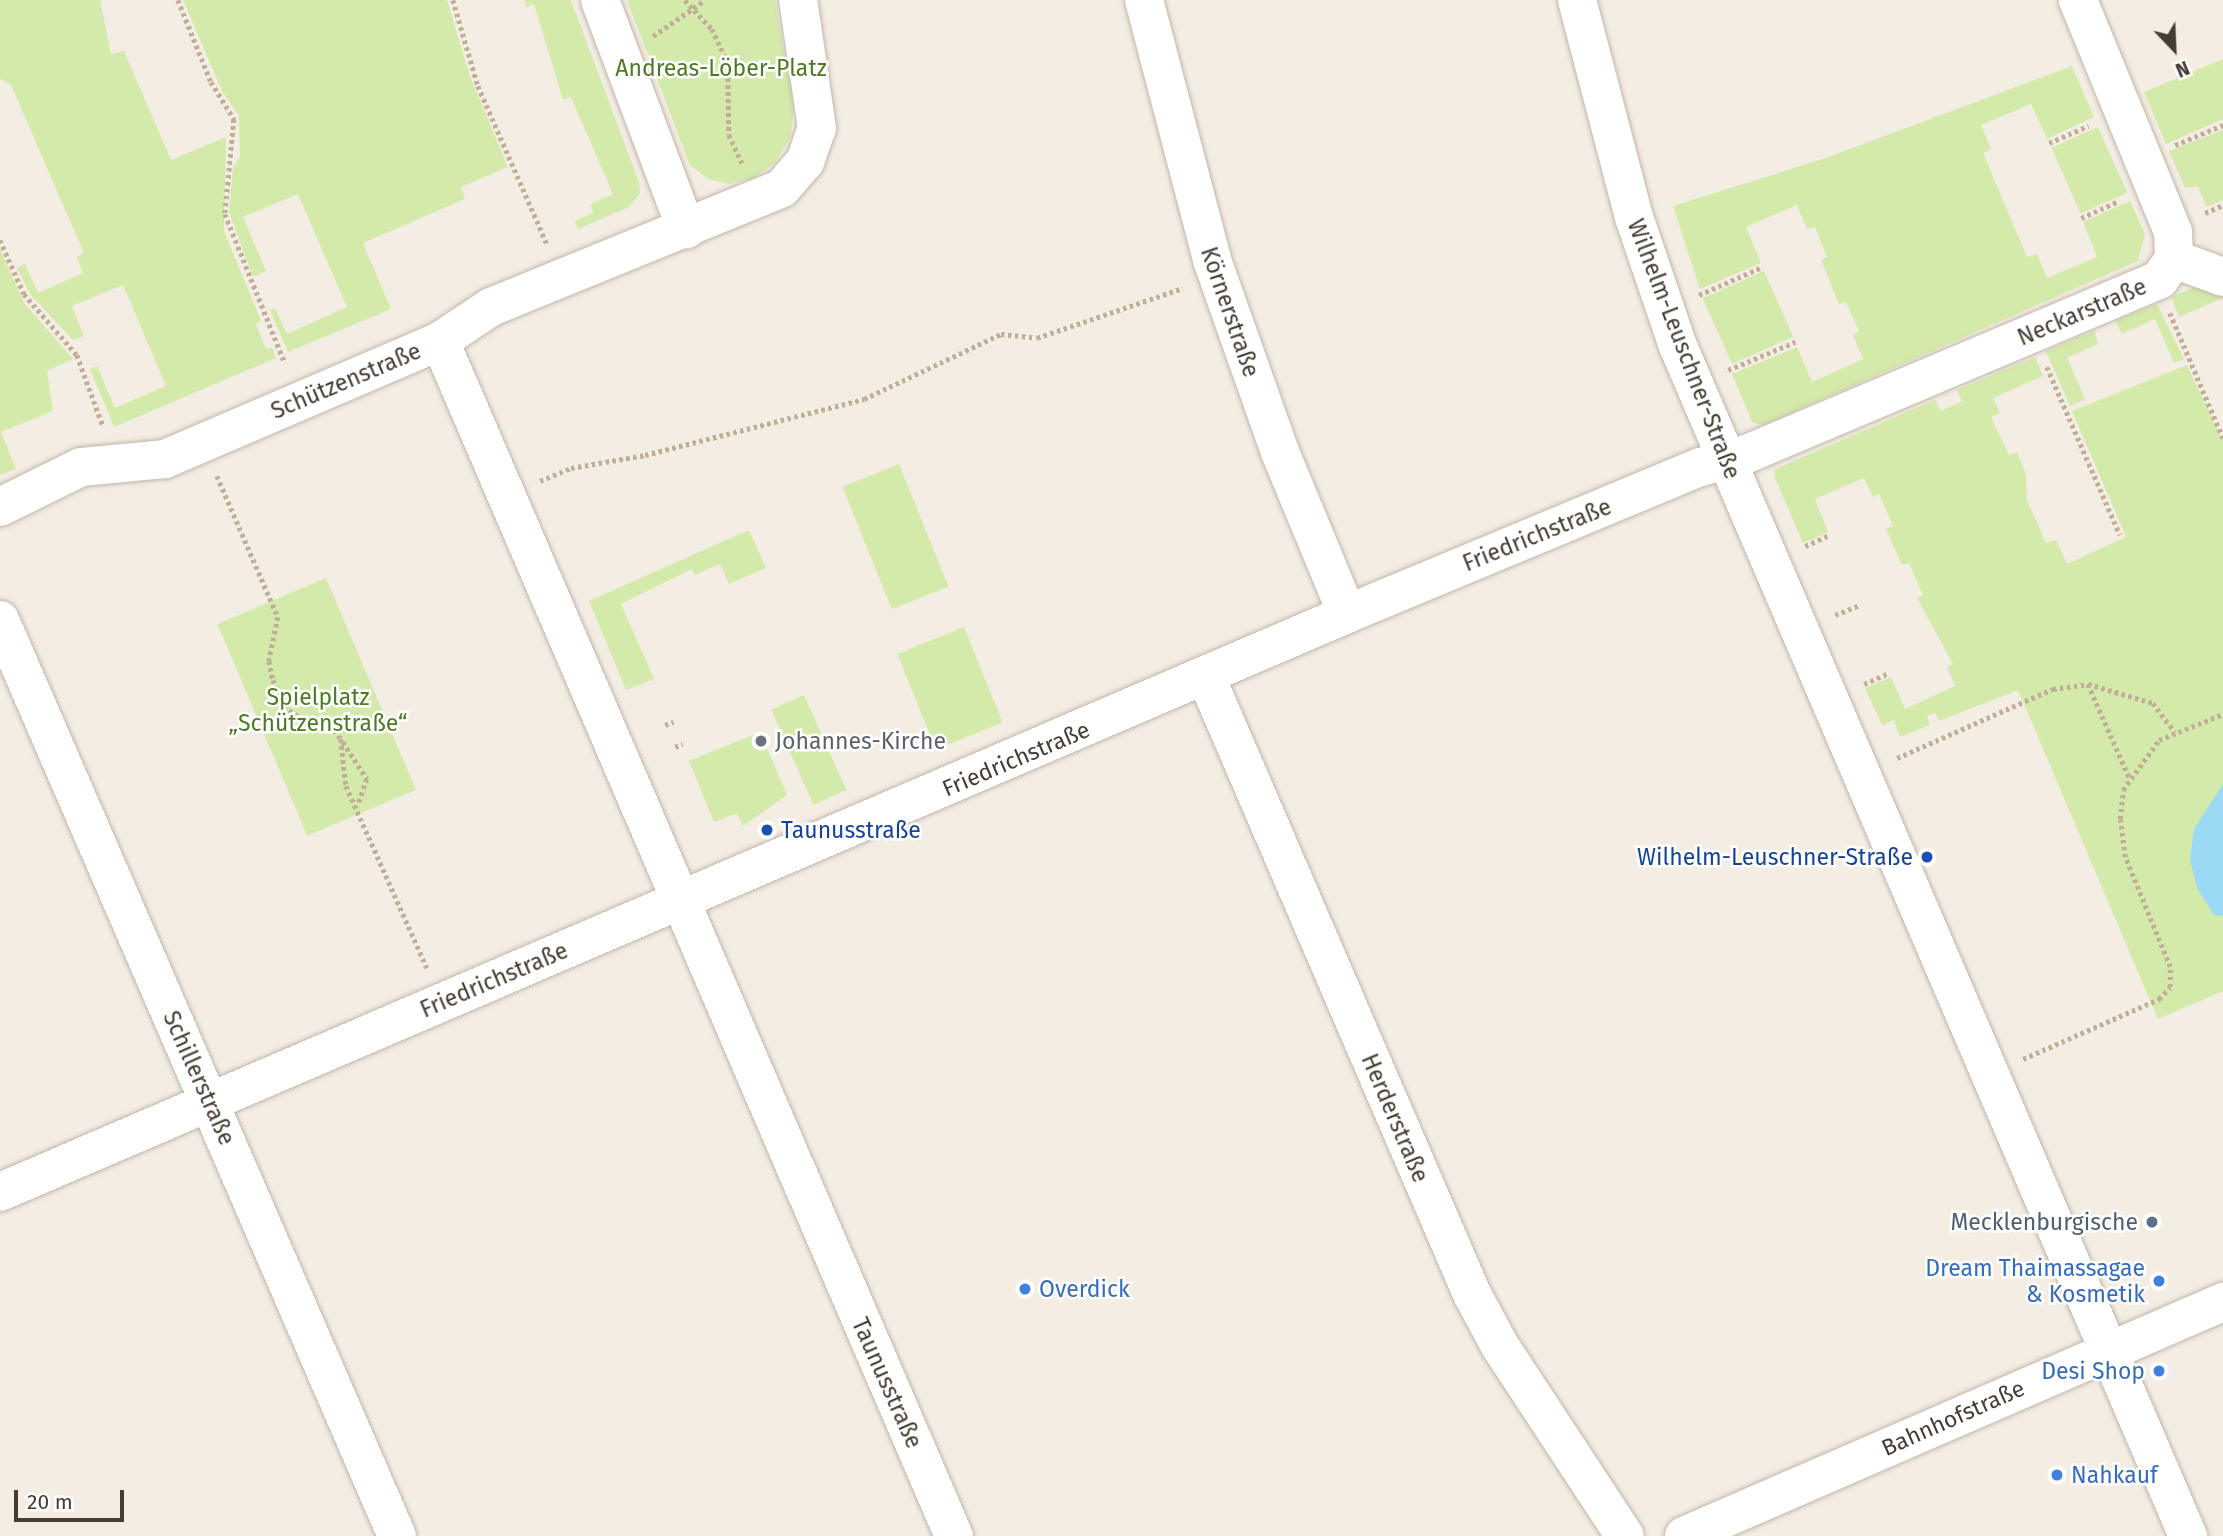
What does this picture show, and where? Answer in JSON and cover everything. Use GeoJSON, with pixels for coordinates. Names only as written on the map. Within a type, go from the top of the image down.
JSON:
{"type":"FeatureCollection","features":[{"type":"Feature","properties":{"kind":"street"},"geometry":{"type":"LineString","coordinates":[[600,0],[686,229],[769,196],[806,162],[817,128],[798,0]]}},
{"type":"Feature","properties":{"kind":"street","name":"Körnerstraße"},"geometry":{"type":"LineString","coordinates":[[1144,0],[1212,260],[1280,452],[1347,614]]}},
{"type":"Feature","properties":{"kind":"street","name":"Wilhelm-Leuschner-Straße"},"geometry":{"type":"LineString","coordinates":[[1577,0],[1634,217],[1724,460],[2188,1536]]}},
{"type":"Feature","properties":{"kind":"street"},"geometry":{"type":"LineString","coordinates":[[2078,0],[2169,221],[2174,259],[2223,277]]}},
{"type":"Feature","properties":{"kind":"street","name":"Schützenstraße"},"geometry":{"type":"LineString","coordinates":[[0,507],[81,467],[164,459],[440,341],[491,307],[686,229]]}},
{"type":"Feature","properties":{"kind":"street","name":"Neckarstraße"},"geometry":{"type":"LineString","coordinates":[[1724,460],[2160,279],[2174,259]]}},
{"type":"Feature","properties":{"kind":"street","name":"Taunusstraße"},"geometry":{"type":"LineString","coordinates":[[440,341],[954,1536]]}},
{"type":"Feature","properties":{"kind":"street","name":"Friedrichstraße"},"geometry":{"type":"LineString","coordinates":[[0,1192],[1206,677],[1347,614],[1724,460]]}},
{"type":"Feature","properties":{"kind":"street","name":"Schillerstraße"},"geometry":{"type":"LineString","coordinates":[[0,620],[397,1536]]}},
{"type":"Feature","properties":{"kind":"street","name":"Herderstraße"},"geometry":{"type":"LineString","coordinates":[[1206,677],[1467,1284],[1500,1346],[1625,1536]]}},
{"type":"Feature","properties":{"kind":"street","name":"Bahnhofstraße"},"geometry":{"type":"LineString","coordinates":[[1684,1536],[2223,1302]]}},
{"type":"Feature","properties":{"kind":"path"},"geometry":{"type":"LineString","coordinates":[[178,0],[211,82],[234,119],[225,214],[285,363]]}},
{"type":"Feature","properties":{"kind":"path"},"geometry":{"type":"LineString","coordinates":[[453,0],[478,86],[549,250]]}},
{"type":"Feature","properties":{"kind":"path"},"geometry":{"type":"LineString","coordinates":[[685,0],[712,29],[728,64],[729,135],[750,173]]}},
{"type":"Feature","properties":{"kind":"path"},"geometry":{"type":"LineString","coordinates":[[648,38],[694,10],[705,0]]}},
{"type":"Feature","properties":{"kind":"path"},"geometry":{"type":"LineString","coordinates":[[2049,143],[2091,124]]}},
{"type":"Feature","properties":{"kind":"path"},"geometry":{"type":"LineString","coordinates":[[2161,151],[2223,125]]}},
{"type":"Feature","properties":{"kind":"path"},"geometry":{"type":"LineString","coordinates":[[2081,218],[2123,199]]}},
{"type":"Feature","properties":{"kind":"path"},"geometry":{"type":"LineString","coordinates":[[0,240],[24,294],[77,355],[107,438]]}},
{"type":"Feature","properties":{"kind":"path"},"geometry":{"type":"LineString","coordinates":[[1697,295],[1762,267]]}},
{"type":"Feature","properties":{"kind":"path"},"geometry":{"type":"LineString","coordinates":[[533,484],[571,468],[658,452],[864,399],[1001,334],[1037,338],[1188,286]]}},
{"type":"Feature","properties":{"kind":"path"},"geometry":{"type":"LineString","coordinates":[[2168,309],[2223,438]]}},
{"type":"Feature","properties":{"kind":"path"},"geometry":{"type":"LineString","coordinates":[[1725,371],[1795,342]]}},
{"type":"Feature","properties":{"kind":"path"},"geometry":{"type":"LineString","coordinates":[[2045,362],[2120,535]]}},
{"type":"Feature","properties":{"kind":"path"},"geometry":{"type":"LineString","coordinates":[[214,469],[278,617],[269,661],[273,681],[289,710],[307,723],[334,730],[341,739],[367,779],[358,805]]}},
{"type":"Feature","properties":{"kind":"path"},"geometry":{"type":"LineString","coordinates":[[1800,549],[1830,535]]}},
{"type":"Feature","properties":{"kind":"path"},"geometry":{"type":"LineString","coordinates":[[1829,618],[1860,605]]}},
{"type":"Feature","properties":{"kind":"path"},"geometry":{"type":"LineString","coordinates":[[1859,686],[1889,673]]}},
{"type":"Feature","properties":{"kind":"path"},"geometry":{"type":"LineString","coordinates":[[2088,684],[2129,778]]}},
{"type":"Feature","properties":{"kind":"path"},"geometry":{"type":"LineString","coordinates":[[1859,774],[2053,689],[2088,684],[2153,703],[2175,732]]}},
{"type":"Feature","properties":{"kind":"path"},"geometry":{"type":"LineString","coordinates":[[2020,1060],[2159,999],[2170,987],[2170,967],[2125,857],[2120,806],[2129,778],[2146,753],[2175,732],[2223,713]]}},
{"type":"Feature","properties":{"kind":"path"},"geometry":{"type":"LineString","coordinates":[[665,725],[673,722]]}},
{"type":"Feature","properties":{"kind":"path"},"geometry":{"type":"LineString","coordinates":[[341,739],[346,786],[358,805],[431,976]]}},
{"type":"Feature","properties":{"kind":"path"},"geometry":{"type":"LineString","coordinates":[[675,747],[682,744]]}},
{"type":"Feature","properties":{"kind":"green space"},"geometry":{"type":"Polygon","coordinates":[[[0,0],[100,0],[111,54],[124,51],[171,160],[226,137],[224,231],[261,321],[256,324],[266,349],[272,347],[276,358],[114,427],[90,369],[97,366],[115,408],[166,386],[123,285],[72,306],[84,336],[73,340],[30,294],[17,268],[25,264],[38,293],[83,273],[77,257],[84,253],[11,85],[0,79],[0,0]]]}},
{"type":"Feature","properties":{"kind":"green space"},"geometry":{"type":"Polygon","coordinates":[[[183,0],[447,0],[470,76],[508,167],[461,187],[465,199],[363,243],[391,309],[288,352],[270,310],[275,308],[287,334],[347,307],[298,194],[243,217],[266,271],[253,277],[229,212],[233,167],[240,157],[239,116],[222,91],[183,0]]]}},
{"type":"Feature","properties":{"kind":"green space"},"geometry":{"type":"Polygon","coordinates":[[[525,0],[571,0],[639,182],[640,193],[629,207],[578,229],[575,221],[594,212],[590,204],[613,194],[571,97],[563,100],[534,4],[526,7],[525,0]]]}},
{"type":"Feature","properties":{"kind":"green space","name":"Andreas-Löber-Platz"},"geometry":{"type":"Polygon","coordinates":[[[627,0],[775,0],[794,108],[790,138],[774,164],[753,178],[729,184],[708,179],[690,165],[627,0]]]}},
{"type":"Feature","properties":{"kind":"green space"},"geometry":{"type":"Polygon","coordinates":[[[2223,59],[2223,119],[2166,144],[2144,92],[2223,59]]]}},
{"type":"Feature","properties":{"kind":"green space"},"geometry":{"type":"Polygon","coordinates":[[[2072,66],[2094,117],[2047,139],[2031,104],[1981,125],[1991,149],[1983,153],[2027,257],[2037,254],[2047,278],[2097,257],[2083,222],[2130,201],[2145,234],[2138,261],[1763,425],[1752,422],[1732,374],[1797,347],[1812,382],[1863,359],[1853,335],[1859,331],[1846,302],[1839,304],[1821,260],[1827,257],[1815,227],[1807,229],[1797,205],[1746,227],[1761,263],[1700,289],[1673,206],[1823,159],[2072,66]]]}},
{"type":"Feature","properties":{"kind":"green space"},"geometry":{"type":"Polygon","coordinates":[[[2098,127],[2127,193],[2081,214],[2051,148],[2098,127]]]}},
{"type":"Feature","properties":{"kind":"green space"},"geometry":{"type":"Polygon","coordinates":[[[2223,130],[2223,200],[2206,207],[2198,186],[2185,188],[2169,151],[2223,130]]]}},
{"type":"Feature","properties":{"kind":"green space"},"geometry":{"type":"Polygon","coordinates":[[[0,249],[24,303],[73,359],[47,371],[53,411],[1,432],[16,469],[0,475],[0,249]]]}},
{"type":"Feature","properties":{"kind":"green space"},"geometry":{"type":"Polygon","coordinates":[[[1764,271],[1793,337],[1732,364],[1703,298],[1764,271]]]}},
{"type":"Feature","properties":{"kind":"green space"},"geometry":{"type":"Polygon","coordinates":[[[2209,281],[2223,286],[2223,298],[2179,317],[2171,297],[2209,281]]]}},
{"type":"Feature","properties":{"kind":"green space"},"geometry":{"type":"Polygon","coordinates":[[[2157,304],[2184,359],[2174,363],[2155,319],[2122,334],[2115,321],[2157,304]]]}},
{"type":"Feature","properties":{"kind":"green space"},"geometry":{"type":"Polygon","coordinates":[[[2095,331],[2098,344],[2067,358],[2085,399],[2070,406],[2046,351],[2095,331]]]}},
{"type":"Feature","properties":{"kind":"green space"},"geometry":{"type":"Polygon","coordinates":[[[2035,357],[2043,376],[1993,398],[2000,413],[1991,417],[2009,455],[2017,452],[2026,474],[2027,500],[2046,543],[2056,540],[2067,564],[2126,537],[2072,411],[2187,365],[2223,440],[2223,991],[2158,1019],[2018,690],[1939,721],[1935,713],[1927,716],[1930,725],[1900,737],[1894,720],[1882,725],[1865,688],[1891,677],[1905,709],[1955,686],[1947,667],[1953,664],[1917,598],[1923,595],[1909,563],[1902,565],[1886,529],[1893,526],[1879,494],[1873,497],[1864,478],[1815,499],[1828,532],[1803,543],[1774,476],[1775,469],[1935,400],[1941,411],[1962,401],[1957,390],[2035,357]]]}},
{"type":"Feature","properties":{"kind":"green space"},"geometry":{"type":"Polygon","coordinates":[[[899,464],[948,586],[892,609],[842,487],[899,464]]]}},
{"type":"Feature","properties":{"kind":"green space"},"geometry":{"type":"Polygon","coordinates":[[[749,530],[766,568],[729,584],[720,564],[695,575],[692,569],[621,604],[654,679],[626,690],[589,601],[749,530]]]}},
{"type":"Feature","properties":{"kind":"green space","name":"Spielplatz „Schützenstraße“"},"geometry":{"type":"Polygon","coordinates":[[[326,578],[416,790],[307,836],[217,624],[326,578]]]}},
{"type":"Feature","properties":{"kind":"green space"},"geometry":{"type":"Polygon","coordinates":[[[964,627],[1003,722],[936,749],[897,654],[964,627]]]}},
{"type":"Feature","properties":{"kind":"green space"},"geometry":{"type":"Polygon","coordinates":[[[804,695],[846,790],[813,805],[771,710],[804,695]]]}},
{"type":"Feature","properties":{"kind":"green space"},"geometry":{"type":"Polygon","coordinates":[[[760,732],[787,795],[743,826],[737,813],[714,822],[689,761],[760,732]]]}},
{"type":"Feature","properties":{"kind":"water"},"geometry":{"type":"Polygon","coordinates":[[[2223,784],[2223,916],[2214,915],[2197,888],[2190,860],[2194,829],[2223,784]]]}},
{"type":"Feature","properties":{"kind":"place","name":"Johannes-Kirche"},"geometry":{"type":"Point","coordinates":[761,741]}},
{"type":"Feature","properties":{"kind":"place","name":"Taunusstraße"},"geometry":{"type":"Point","coordinates":[767,830]}},
{"type":"Feature","properties":{"kind":"place","name":"Wilhelm-Leuschner-Straße"},"geometry":{"type":"Point","coordinates":[1927,857]}},
{"type":"Feature","properties":{"kind":"place","name":"Mecklenburgische"},"geometry":{"type":"Point","coordinates":[2152,1222]}},
{"type":"Feature","properties":{"kind":"place","name":"Dream Thaimassagae & Kosmetik"},"geometry":{"type":"Point","coordinates":[2159,1281]}},
{"type":"Feature","properties":{"kind":"place","name":"Overdick"},"geometry":{"type":"Point","coordinates":[1025,1289]}},
{"type":"Feature","properties":{"kind":"place","name":"Desi Shop"},"geometry":{"type":"Point","coordinates":[2159,1371]}},
{"type":"Feature","properties":{"kind":"place","name":"Nahkauf"},"geometry":{"type":"Point","coordinates":[2057,1475]}}]}
